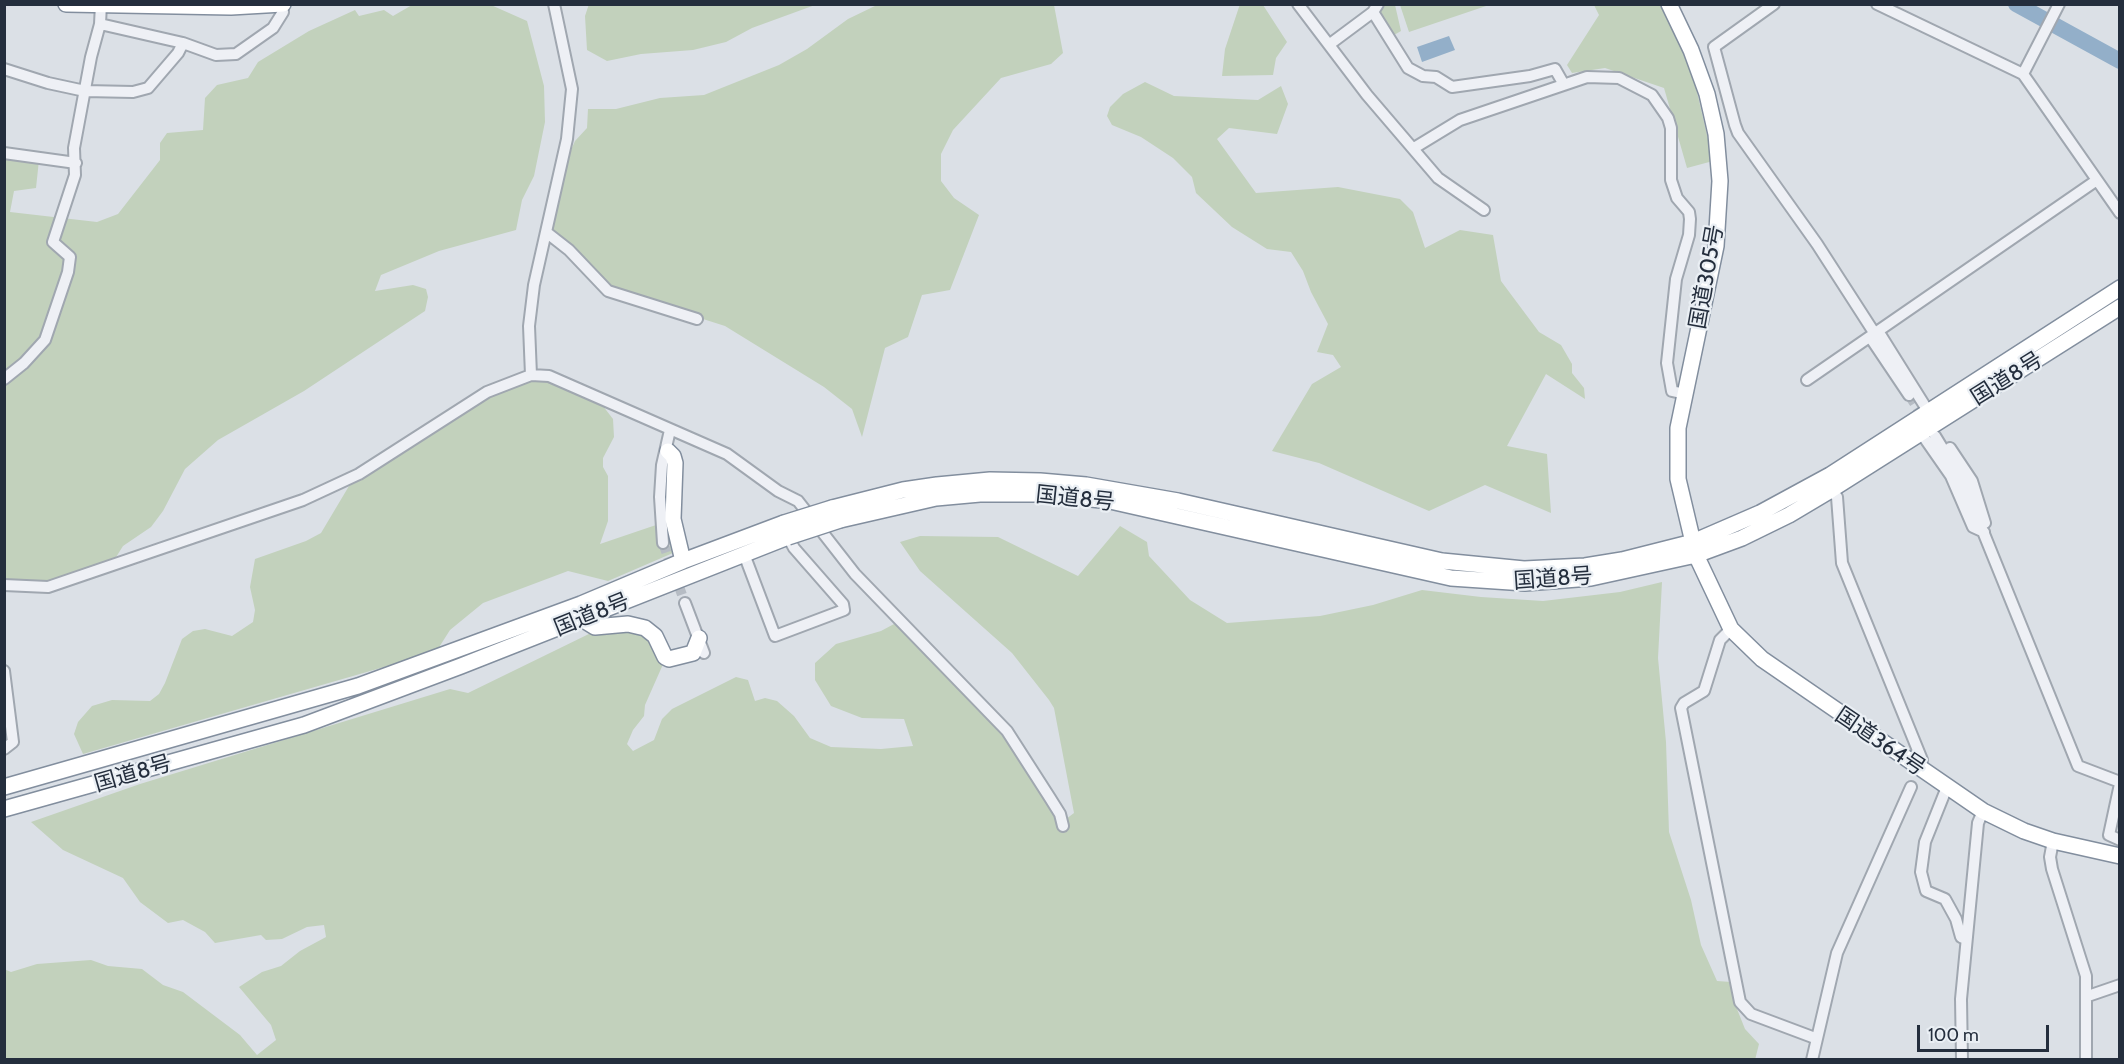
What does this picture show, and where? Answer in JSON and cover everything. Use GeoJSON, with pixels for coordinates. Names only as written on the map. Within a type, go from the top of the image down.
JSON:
{"type":"FeatureCollection","features":[{"type":"Feature","properties":{"kind":"highway"},"geometry":{"type":"LineString","coordinates":[[66,4],[101,6],[283,5]]}},
{"type":"Feature","properties":{"kind":"highway","name":"国道305号"},"geometry":{"type":"LineString","coordinates":[[1669,4],[1691,50],[1707,94],[1716,134],[1720,181],[1716,246],[1678,428],[1678,479],[1695,548]]}},
{"type":"Feature","properties":{"kind":"highway","name":"国道8号"},"geometry":{"type":"LineString","coordinates":[[1695,548],[1830,475],[1930,426],[2120,288]]}},
{"type":"Feature","properties":{"kind":"highway","name":"国道8号"},"geometry":{"type":"LineString","coordinates":[[4,787],[358,686],[570,609],[683,561],[836,514],[903,490],[937,485],[990,480],[1086,485],[1178,501],[1442,561],[1524,569],[1585,566],[1742,538],[1831,490],[2120,308]]}},
{"type":"Feature","properties":{"kind":"highway"},"geometry":{"type":"LineString","coordinates":[[668,450],[675,463],[674,519],[683,561]]}},
{"type":"Feature","properties":{"kind":"highway","name":"国道8号"},"geometry":{"type":"LineString","coordinates":[[4,809],[136,774],[304,725],[582,619],[744,554],[786,530]]}},
{"type":"Feature","properties":{"kind":"highway","name":"国道364号"},"geometry":{"type":"LineString","coordinates":[[1695,548],[1731,629],[1762,659],[1983,812],[2024,831],[2053,841],[2120,856]]}},
{"type":"Feature","properties":{"kind":"highway"},"geometry":{"type":"LineString","coordinates":[[582,619],[595,627],[628,624],[645,628],[655,636],[665,657],[669,659],[693,653],[702,645]]}},
{"type":"Feature","properties":{"kind":"highway"},"geometry":{"type":"LineString","coordinates":[[4,818],[122,787],[136,774]]}},
{"type":"Feature","properties":{"kind":"highway"},"geometry":{"type":"LineString","coordinates":[[4,778],[20,783]]}},
{"type":"Feature","properties":{"kind":"street"},"geometry":{"type":"LineString","coordinates":[[531,375],[529,326],[534,285],[567,139],[572,89],[554,4]]}},
{"type":"Feature","properties":{"kind":"street"},"geometry":{"type":"LineString","coordinates":[[1299,4],[1367,95],[1437,178],[1485,210]]}},
{"type":"Feature","properties":{"kind":"street"},"geometry":{"type":"LineString","coordinates":[[1774,4],[1714,47],[1738,133],[1817,244],[1930,426],[1972,481],[1983,507],[1986,521],[1984,532],[2078,766],[2120,783],[2109,835],[2120,840]]}},
{"type":"Feature","properties":{"kind":"street"},"geometry":{"type":"LineString","coordinates":[[1877,4],[2026,70],[2120,213]]}},
{"type":"Feature","properties":{"kind":"street"},"geometry":{"type":"LineString","coordinates":[[2026,70],[2058,4]]}},
{"type":"Feature","properties":{"kind":"street"},"geometry":{"type":"LineString","coordinates":[[100,24],[183,43],[216,55],[236,54],[273,28],[283,12],[283,5]]}},
{"type":"Feature","properties":{"kind":"street"},"geometry":{"type":"LineString","coordinates":[[4,379],[45,340],[55,314],[70,257],[53,242],[75,175],[74,148],[91,57],[100,24],[101,6]]}},
{"type":"Feature","properties":{"kind":"street"},"geometry":{"type":"LineString","coordinates":[[1330,44],[1375,8],[1408,68],[1423,76],[1436,77],[1452,87],[1530,76],[1555,69],[1563,83]]}},
{"type":"Feature","properties":{"kind":"street"},"geometry":{"type":"LineString","coordinates":[[4,69],[48,83],[85,91],[111,93],[148,88],[178,53],[183,43]]}},
{"type":"Feature","properties":{"kind":"street"},"geometry":{"type":"LineString","coordinates":[[1414,148],[1460,120],[1587,76],[1619,78],[1652,95],[1668,118],[1672,143],[1671,180],[1677,198],[1689,212],[1690,227],[1676,279],[1667,377],[1672,392],[1685,394]]}},
{"type":"Feature","properties":{"kind":"street"},"geometry":{"type":"LineString","coordinates":[[4,153],[76,163]]}},
{"type":"Feature","properties":{"kind":"street"},"geometry":{"type":"LineString","coordinates":[[1807,380],[2097,180]]}},
{"type":"Feature","properties":{"kind":"street"},"geometry":{"type":"LineString","coordinates":[[546,232],[569,250],[608,291],[697,319]]}},
{"type":"Feature","properties":{"kind":"street"},"geometry":{"type":"LineString","coordinates":[[1874,334],[1909,394]]}},
{"type":"Feature","properties":{"kind":"street"},"geometry":{"type":"LineString","coordinates":[[4,585],[48,587],[303,500],[359,474],[487,392],[531,375],[562,379],[670,430],[728,454],[778,491],[798,501],[855,574],[1007,731],[1060,814],[1063,826]]}},
{"type":"Feature","properties":{"kind":"street"},"geometry":{"type":"LineString","coordinates":[[1930,426],[1973,527],[1984,532]]}},
{"type":"Feature","properties":{"kind":"street"},"geometry":{"type":"LineString","coordinates":[[663,543],[660,497],[670,430]]}},
{"type":"Feature","properties":{"kind":"street"},"geometry":{"type":"LineString","coordinates":[[1831,490],[1837,497],[1842,563],[1922,760],[1919,768]]}},
{"type":"Feature","properties":{"kind":"street"},"geometry":{"type":"LineString","coordinates":[[744,554],[775,636],[844,610],[843,604],[794,548],[786,530]]}},
{"type":"Feature","properties":{"kind":"street"},"geometry":{"type":"LineString","coordinates":[[685,603],[702,645]]}},
{"type":"Feature","properties":{"kind":"street"},"geometry":{"type":"LineString","coordinates":[[1731,629],[1720,640],[1704,691],[1684,703],[1682,708],[1740,1002],[1751,1014],[1815,1038]]}},
{"type":"Feature","properties":{"kind":"street"},"geometry":{"type":"LineString","coordinates":[[4,671],[13,742],[4,749]]}},
{"type":"Feature","properties":{"kind":"street"},"geometry":{"type":"LineString","coordinates":[[1812,1059],[1815,1038],[1837,953],[1911,787]]}},
{"type":"Feature","properties":{"kind":"street"},"geometry":{"type":"LineString","coordinates":[[1947,787],[1925,842],[1921,872],[1926,891],[1946,898],[1961,937],[1966,939]]}},
{"type":"Feature","properties":{"kind":"street"},"geometry":{"type":"LineString","coordinates":[[1962,1059],[1961,999],[1966,939],[1978,823],[1983,812]]}},
{"type":"Feature","properties":{"kind":"street"},"geometry":{"type":"LineString","coordinates":[[2053,841],[2050,857],[2052,869],[2083,961],[2088,996],[2086,1059]]}},
{"type":"Feature","properties":{"kind":"street"},"geometry":{"type":"LineString","coordinates":[[2088,996],[2120,985]]}},
{"type":"Feature","properties":{"kind":"green space"},"geometry":{"type":"Polygon","coordinates":[[[589,4],[815,5],[752,28],[726,42],[693,50],[641,54],[607,61],[587,50],[585,16],[589,4]]]}},
{"type":"Feature","properties":{"kind":"green space"},"geometry":{"type":"Polygon","coordinates":[[[1240,4],[1263,5],[1287,42],[1276,58],[1273,75],[1222,76],[1225,49],[1240,4]]]}},
{"type":"Feature","properties":{"kind":"green space"},"geometry":{"type":"Polygon","coordinates":[[[1400,4],[1489,5],[1409,32],[1400,4]]]}},
{"type":"Feature","properties":{"kind":"green space"},"geometry":{"type":"Polygon","coordinates":[[[412,5],[491,5],[527,21],[544,86],[545,122],[534,176],[522,200],[516,230],[439,251],[381,275],[375,291],[413,285],[426,289],[428,297],[425,311],[304,391],[218,440],[185,469],[163,511],[151,527],[123,546],[113,562],[51,581],[5,580],[4,157],[39,160],[36,188],[14,191],[10,212],[97,222],[118,214],[160,160],[160,143],[167,133],[203,130],[205,98],[217,85],[248,78],[258,62],[309,31],[355,10],[359,16],[384,10],[393,16],[412,5]]]}},
{"type":"Feature","properties":{"kind":"green space"},"geometry":{"type":"Polygon","coordinates":[[[877,5],[1054,5],[1063,53],[1051,64],[1001,78],[953,130],[941,154],[941,181],[954,198],[979,215],[950,290],[922,295],[908,337],[885,348],[862,437],[852,409],[824,387],[725,326],[612,290],[549,230],[567,159],[575,141],[587,128],[588,109],[616,109],[660,98],[704,95],[779,65],[807,49],[848,19],[877,5]]]}},
{"type":"Feature","properties":{"kind":"green space"},"geometry":{"type":"Polygon","coordinates":[[[1383,5],[1395,5],[1401,31],[1394,35],[1380,11],[1383,5]]]}},
{"type":"Feature","properties":{"kind":"green space"},"geometry":{"type":"Polygon","coordinates":[[[1594,5],[1665,5],[1687,49],[1713,161],[1687,168],[1664,88],[1605,68],[1572,73],[1567,65],[1599,15],[1594,5]]]}},
{"type":"Feature","properties":{"kind":"green space"},"geometry":{"type":"Polygon","coordinates":[[[1145,82],[1174,96],[1258,100],[1281,86],[1288,104],[1277,134],[1229,128],[1217,139],[1256,193],[1338,187],[1400,199],[1413,212],[1425,248],[1460,230],[1493,235],[1501,281],[1539,332],[1561,345],[1572,364],[1572,373],[1584,388],[1585,399],[1546,374],[1507,446],[1547,454],[1551,513],[1485,485],[1429,511],[1319,463],[1272,451],[1312,384],[1341,367],[1333,355],[1317,352],[1328,324],[1303,271],[1291,252],[1267,249],[1232,227],[1196,193],[1192,177],[1173,158],[1141,137],[1112,125],[1107,116],[1110,107],[1123,94],[1145,82]]]}},
{"type":"Feature","properties":{"kind":"green space"},"geometry":{"type":"Polygon","coordinates":[[[542,379],[603,406],[613,419],[614,437],[603,458],[603,467],[608,476],[608,521],[600,544],[656,525],[658,546],[674,546],[673,553],[608,581],[568,571],[483,603],[450,630],[436,652],[83,754],[74,734],[78,722],[92,706],[112,700],[150,701],[159,694],[165,683],[182,639],[193,631],[205,629],[232,636],[253,622],[255,610],[250,587],[255,559],[306,541],[321,533],[349,486],[491,397],[526,381],[542,379]]]}},
{"type":"Feature","properties":{"kind":"green space"},"geometry":{"type":"Polygon","coordinates":[[[1120,526],[1147,542],[1149,556],[1190,600],[1227,623],[1320,616],[1373,605],[1422,590],[1543,601],[1620,592],[1662,582],[1658,658],[1666,742],[1669,832],[1691,900],[1701,945],[1717,981],[1731,982],[1735,1004],[1745,1029],[1759,1044],[1755,1060],[5,1060],[4,969],[11,972],[37,964],[91,960],[108,966],[142,969],[163,985],[183,992],[240,1035],[257,1055],[276,1040],[271,1025],[239,987],[262,972],[281,966],[300,951],[326,937],[324,925],[307,927],[282,939],[266,940],[261,935],[215,943],[205,932],[183,920],[168,923],[140,902],[123,878],[63,850],[31,822],[140,784],[450,689],[468,693],[595,631],[637,629],[650,636],[664,662],[645,705],[644,716],[633,730],[627,744],[633,751],[654,740],[662,719],[672,709],[736,677],[748,680],[755,701],[765,698],[777,701],[794,716],[810,738],[831,747],[881,749],[913,746],[904,719],[862,718],[831,706],[815,680],[815,663],[836,644],[881,631],[894,624],[933,655],[1011,741],[1066,819],[1074,813],[1054,708],[1012,653],[920,571],[900,542],[920,536],[998,537],[1078,576],[1120,526]]]}},
{"type":"Feature","properties":{"kind":"water"},"geometry":{"type":"Polygon","coordinates":[[[1449,36],[1455,50],[1422,62],[1417,47],[1449,36]]]}},
{"type":"Feature","properties":{"kind":"waterway"},"geometry":{"type":"LineString","coordinates":[[2016,4],[2120,61]]}},
{"type":"Feature","properties":{"kind":"tunnel"},"geometry":{"type":"LineString","coordinates":[[1909,395],[1925,420]]}},
{"type":"Feature","properties":{"kind":"tunnel"},"geometry":{"type":"LineString","coordinates":[[663,543],[685,603]]}}]}
